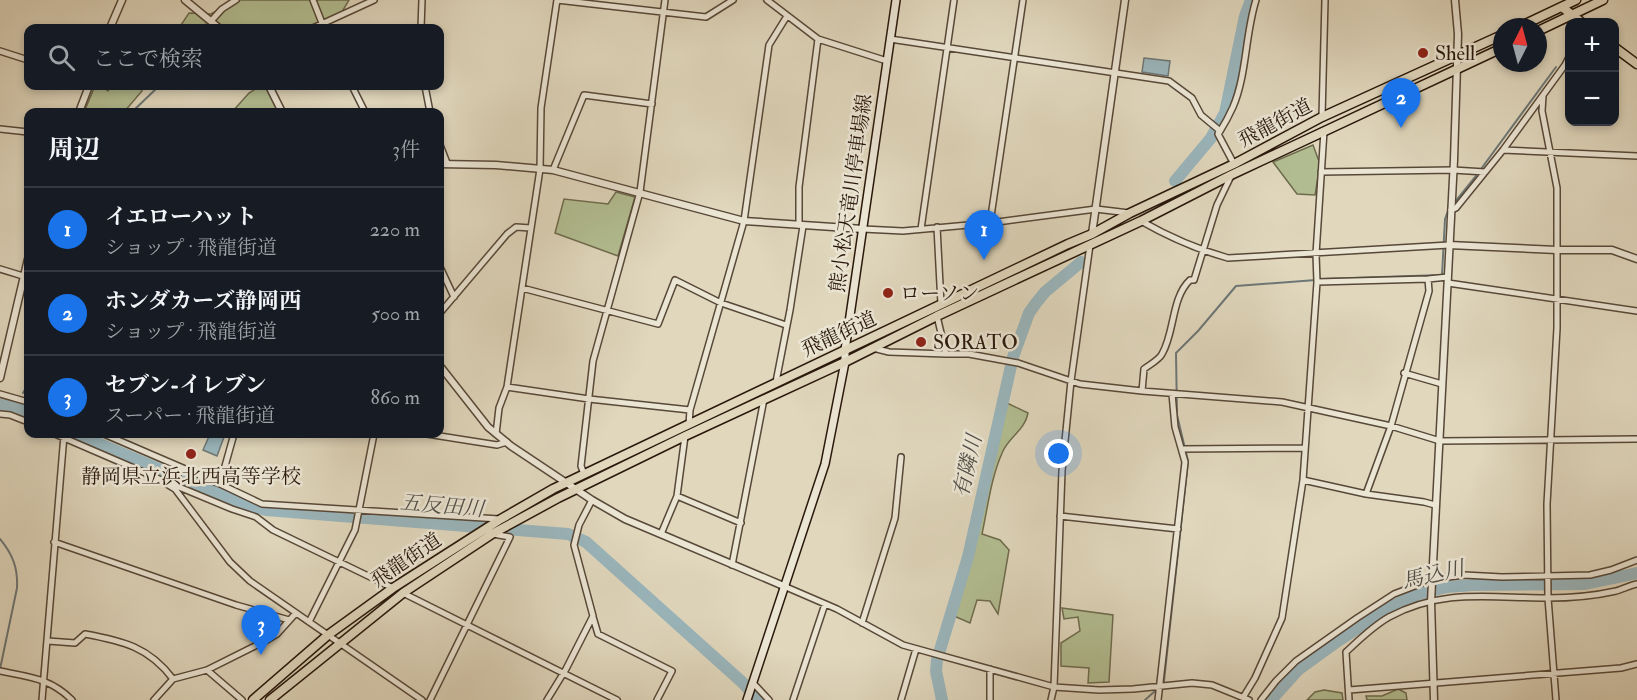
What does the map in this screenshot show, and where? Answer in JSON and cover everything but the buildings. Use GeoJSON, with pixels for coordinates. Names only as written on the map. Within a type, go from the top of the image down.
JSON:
{"type":"FeatureCollection","features":[{"type":"Feature","properties":{"kind":"main road","name":"熊小松天竜川停車場線"},"geometry":{"type":"LineString","coordinates":[[747,700],[825,464],[845,362],[896,0]]}},
{"type":"Feature","properties":{"kind":"main road"},"geometry":{"type":"LineString","coordinates":[[1538,18],[1576,0]]}},
{"type":"Feature","properties":{"kind":"main road"},"geometry":{"type":"LineString","coordinates":[[1547,27],[1603,0]]}},
{"type":"Feature","properties":{"kind":"main road"},"geometry":{"type":"LineString","coordinates":[[1562,7],[1576,18]]}},
{"type":"Feature","properties":{"kind":"main road","name":"飛龍街道"},"geometry":{"type":"LineString","coordinates":[[270,700],[403,594],[492,534],[576,489],[764,398],[845,362],[1091,239],[1130,213],[1234,164],[1323,117],[1493,39]]}},
{"type":"Feature","properties":{"kind":"main road"},"geometry":{"type":"LineString","coordinates":[[1619,51],[1637,64]]}},
{"type":"Feature","properties":{"kind":"main road","name":"飛龍街道"},"geometry":{"type":"LineString","coordinates":[[253,700],[328,635],[393,588],[477,533],[567,482],[941,304],[1091,239],[1141,221],[1232,175],[1493,52]]}},
{"type":"Feature","properties":{"kind":"street"},"geometry":{"type":"LineString","coordinates":[[112,24],[122,0]]}},
{"type":"Feature","properties":{"kind":"street"},"geometry":{"type":"LineString","coordinates":[[185,0],[214,24]]}},
{"type":"Feature","properties":{"kind":"street"},"geometry":{"type":"LineString","coordinates":[[211,21],[222,9],[236,0]]}},
{"type":"Feature","properties":{"kind":"street"},"geometry":{"type":"LineString","coordinates":[[313,0],[322,24]]}},
{"type":"Feature","properties":{"kind":"street"},"geometry":{"type":"LineString","coordinates":[[327,24],[374,0]]}},
{"type":"Feature","properties":{"kind":"street"},"geometry":{"type":"LineString","coordinates":[[421,24],[422,0]]}},
{"type":"Feature","properties":{"kind":"street"},"geometry":{"type":"LineString","coordinates":[[496,434],[499,408],[507,387],[540,169],[541,108],[557,0],[706,17],[733,0]]}},
{"type":"Feature","properties":{"kind":"street"},"geometry":{"type":"LineString","coordinates":[[584,474],[581,466],[593,361],[640,192],[665,0]]}},
{"type":"Feature","properties":{"kind":"street"},"geometry":{"type":"LineString","coordinates":[[766,0],[818,39],[887,62]]}},
{"type":"Feature","properties":{"kind":"street"},"geometry":{"type":"LineString","coordinates":[[921,229],[954,0]]}},
{"type":"Feature","properties":{"kind":"street"},"geometry":{"type":"LineString","coordinates":[[990,223],[1023,0]]}},
{"type":"Feature","properties":{"kind":"street"},"geometry":{"type":"LineString","coordinates":[[1051,700],[1054,687],[1062,471],[1071,381],[1125,0]]}},
{"type":"Feature","properties":{"kind":"street"},"geometry":{"type":"LineString","coordinates":[[1219,132],[1233,107],[1239,86],[1251,16],[1256,0]]}},
{"type":"Feature","properties":{"kind":"street"},"geometry":{"type":"LineString","coordinates":[[1323,117],[1325,0]]}},
{"type":"Feature","properties":{"kind":"street"},"geometry":{"type":"LineString","coordinates":[[1434,700],[1432,601],[1457,70],[1458,23],[1455,0]]}},
{"type":"Feature","properties":{"kind":"street"},"geometry":{"type":"LineString","coordinates":[[1554,0],[1562,7]]}},
{"type":"Feature","properties":{"kind":"street"},"geometry":{"type":"LineString","coordinates":[[689,425],[690,410],[744,221],[768,45],[787,16]]}},
{"type":"Feature","properties":{"kind":"street"},"geometry":{"type":"LineString","coordinates":[[776,382],[801,225],[799,187],[818,39]]}},
{"type":"Feature","properties":{"kind":"street"},"geometry":{"type":"LineString","coordinates":[[890,39],[1169,81],[1192,98],[1201,115],[1219,132],[1234,164]]}},
{"type":"Feature","properties":{"kind":"street"},"geometry":{"type":"LineString","coordinates":[[0,51],[24,59]]}},
{"type":"Feature","properties":{"kind":"street"},"geometry":{"type":"LineString","coordinates":[[1451,210],[1456,208],[1503,150],[1565,65]]}},
{"type":"Feature","properties":{"kind":"street"},"geometry":{"type":"LineString","coordinates":[[80,108],[87,90]]}},
{"type":"Feature","properties":{"kind":"street"},"geometry":{"type":"LineString","coordinates":[[271,90],[280,108]]}},
{"type":"Feature","properties":{"kind":"street"},"geometry":{"type":"LineString","coordinates":[[354,90],[363,108]]}},
{"type":"Feature","properties":{"kind":"street"},"geometry":{"type":"LineString","coordinates":[[426,90],[429,108]]}},
{"type":"Feature","properties":{"kind":"street"},"geometry":{"type":"LineString","coordinates":[[553,170],[584,95],[652,104]]}},
{"type":"Feature","properties":{"kind":"street"},"geometry":{"type":"LineString","coordinates":[[1543,96],[1542,111],[1557,188],[1557,299],[1552,439],[1547,504],[1548,597],[1556,700]]}},
{"type":"Feature","properties":{"kind":"street"},"geometry":{"type":"LineString","coordinates":[[0,129],[24,132]]}},
{"type":"Feature","properties":{"kind":"street"},"geometry":{"type":"LineString","coordinates":[[444,371],[488,428],[592,500],[626,519],[825,604],[891,640],[1054,687],[1099,690],[1192,683],[1212,686],[1246,698],[1282,618],[1303,480],[1317,282],[1316,254],[1324,131]]}},
{"type":"Feature","properties":{"kind":"street"},"geometry":{"type":"LineString","coordinates":[[1503,150],[1637,156]]}},
{"type":"Feature","properties":{"kind":"street"},"geometry":{"type":"LineString","coordinates":[[444,164],[553,170],[744,221],[886,231],[990,223],[1096,209],[1130,213]]}},
{"type":"Feature","properties":{"kind":"street"},"geometry":{"type":"LineString","coordinates":[[1321,171],[1453,170],[1485,172]]}},
{"type":"Feature","properties":{"kind":"street"},"geometry":{"type":"LineString","coordinates":[[1142,391],[1144,369],[1162,356],[1179,299],[1185,284],[1194,280],[1217,205],[1232,175]]}},
{"type":"Feature","properties":{"kind":"street"},"geometry":{"type":"LineString","coordinates":[[1141,221],[1173,239],[1228,258],[1449,245],[1612,250],[1637,259]]}},
{"type":"Feature","properties":{"kind":"street"},"geometry":{"type":"LineString","coordinates":[[444,308],[507,234],[516,227],[531,228]]}},
{"type":"Feature","properties":{"kind":"street"},"geometry":{"type":"LineString","coordinates":[[937,227],[941,304]]}},
{"type":"Feature","properties":{"kind":"street"},"geometry":{"type":"LineString","coordinates":[[0,269],[23,276]]}},
{"type":"Feature","properties":{"kind":"street"},"geometry":{"type":"LineString","coordinates":[[0,378],[24,273]]}},
{"type":"Feature","properties":{"kind":"street"},"geometry":{"type":"LineString","coordinates":[[444,276],[454,297]]}},
{"type":"Feature","properties":{"kind":"street"},"geometry":{"type":"LineString","coordinates":[[1366,494],[1391,426],[1404,373],[1429,291],[1428,279]]}},
{"type":"Feature","properties":{"kind":"street"},"geometry":{"type":"LineString","coordinates":[[522,288],[658,324],[675,280],[721,303],[786,325]]}},
{"type":"Feature","properties":{"kind":"street"},"geometry":{"type":"LineString","coordinates":[[1317,282],[1448,280],[1637,311]]}},
{"type":"Feature","properties":{"kind":"street"},"geometry":{"type":"LineString","coordinates":[[937,316],[946,354]]}},
{"type":"Feature","properties":{"kind":"street"},"geometry":{"type":"LineString","coordinates":[[873,348],[889,352],[969,354],[1018,363],[1080,384],[1282,402],[1391,426],[1440,441],[1637,439]]}},
{"type":"Feature","properties":{"kind":"street"},"geometry":{"type":"LineString","coordinates":[[1404,373],[1443,384]]}},
{"type":"Feature","properties":{"kind":"street"},"geometry":{"type":"LineString","coordinates":[[507,387],[690,410]]}},
{"type":"Feature","properties":{"kind":"street"},"geometry":{"type":"LineString","coordinates":[[0,394],[24,401]]}},
{"type":"Feature","properties":{"kind":"street"},"geometry":{"type":"LineString","coordinates":[[1158,700],[1185,462],[1175,427],[1172,394]]}},
{"type":"Feature","properties":{"kind":"street"},"geometry":{"type":"LineString","coordinates":[[732,564],[764,398]]}},
{"type":"Feature","properties":{"kind":"street"},"geometry":{"type":"LineString","coordinates":[[0,414],[24,420]]}},
{"type":"Feature","properties":{"kind":"street"},"geometry":{"type":"LineString","coordinates":[[661,534],[677,496],[685,436]]}},
{"type":"Feature","properties":{"kind":"street"},"geometry":{"type":"LineString","coordinates":[[444,437],[497,445],[507,442]]}},
{"type":"Feature","properties":{"kind":"street"},"geometry":{"type":"LineString","coordinates":[[42,700],[64,438]]}},
{"type":"Feature","properties":{"kind":"street"},"geometry":{"type":"LineString","coordinates":[[70,438],[232,510],[256,517],[273,530],[393,588]]}},
{"type":"Feature","properties":{"kind":"street"},"geometry":{"type":"LineString","coordinates":[[112,438],[180,470],[220,484],[261,504],[500,520]]}},
{"type":"Feature","properties":{"kind":"street"},"geometry":{"type":"LineString","coordinates":[[220,484],[233,438]]}},
{"type":"Feature","properties":{"kind":"street"},"geometry":{"type":"LineString","coordinates":[[309,622],[355,530],[373,438]]}},
{"type":"Feature","properties":{"kind":"street"},"geometry":{"type":"LineString","coordinates":[[1183,449],[1304,448]]}},
{"type":"Feature","properties":{"kind":"street"},"geometry":{"type":"LineString","coordinates":[[862,623],[895,519],[901,457]]}},
{"type":"Feature","properties":{"kind":"street"},"geometry":{"type":"LineString","coordinates":[[174,485],[180,470]]}},
{"type":"Feature","properties":{"kind":"street"},"geometry":{"type":"LineString","coordinates":[[1303,480],[1435,506]]}},
{"type":"Feature","properties":{"kind":"street"},"geometry":{"type":"LineString","coordinates":[[174,485],[230,562],[250,581],[422,700]]}},
{"type":"Feature","properties":{"kind":"street"},"geometry":{"type":"LineString","coordinates":[[677,496],[741,523]]}},
{"type":"Feature","properties":{"kind":"street"},"geometry":{"type":"LineString","coordinates":[[592,500],[575,541],[576,558],[598,634],[672,671],[657,700]]}},
{"type":"Feature","properties":{"kind":"street"},"geometry":{"type":"LineString","coordinates":[[1060,516],[1178,529]]}},
{"type":"Feature","properties":{"kind":"street"},"geometry":{"type":"LineString","coordinates":[[430,700],[510,537],[492,534]]}},
{"type":"Feature","properties":{"kind":"street"},"geometry":{"type":"LineString","coordinates":[[54,542],[236,605],[289,620]]}},
{"type":"Feature","properties":{"kind":"street"},"geometry":{"type":"LineString","coordinates":[[1261,700],[1296,661],[1394,594],[1433,581],[1464,575],[1548,578],[1590,575],[1637,560]]}},
{"type":"Feature","properties":{"kind":"street"},"geometry":{"type":"LineString","coordinates":[[1349,700],[1346,652],[1388,617],[1432,601],[1451,597],[1587,596],[1637,584]]}},
{"type":"Feature","properties":{"kind":"street"},"geometry":{"type":"LineString","coordinates":[[403,594],[617,700]]}},
{"type":"Feature","properties":{"kind":"street"},"geometry":{"type":"LineString","coordinates":[[793,700],[825,604]]}},
{"type":"Feature","properties":{"kind":"street"},"geometry":{"type":"LineString","coordinates":[[154,700],[173,680],[207,670],[277,634],[296,613]]}},
{"type":"Feature","properties":{"kind":"street"},"geometry":{"type":"LineString","coordinates":[[547,700],[593,616]]}},
{"type":"Feature","properties":{"kind":"street"},"geometry":{"type":"LineString","coordinates":[[48,641],[75,643],[85,634],[116,640],[132,645],[152,657],[163,666],[173,680]]}},
{"type":"Feature","properties":{"kind":"street"},"geometry":{"type":"LineString","coordinates":[[902,700],[916,649]]}},
{"type":"Feature","properties":{"kind":"street"},"geometry":{"type":"LineString","coordinates":[[1349,690],[1621,668],[1637,664]]}},
{"type":"Feature","properties":{"kind":"street"},"geometry":{"type":"LineString","coordinates":[[990,669],[990,700]]}},
{"type":"Feature","properties":{"kind":"street"},"geometry":{"type":"LineString","coordinates":[[207,670],[243,700]]}},
{"type":"Feature","properties":{"kind":"street"},"geometry":{"type":"LineString","coordinates":[[1,671],[44,680],[55,685],[72,700]]}},
{"type":"Feature","properties":{"kind":"street"},"geometry":{"type":"LineString","coordinates":[[752,685],[769,700]]}},
{"type":"Feature","properties":{"kind":"green space"},"geometry":{"type":"Polygon","coordinates":[[[236,0],[349,0],[339,17],[323,24],[182,24],[189,13],[211,14],[236,0]]]}},
{"type":"Feature","properties":{"kind":"green space"},"geometry":{"type":"Polygon","coordinates":[[[93,90],[142,90],[127,108],[86,108],[93,90]]]}},
{"type":"Feature","properties":{"kind":"green space"},"geometry":{"type":"Polygon","coordinates":[[[254,90],[271,90],[280,108],[236,108],[254,90]]]}},
{"type":"Feature","properties":{"kind":"green space"},"geometry":{"type":"Polygon","coordinates":[[[1313,145],[1320,164],[1315,195],[1297,194],[1273,162],[1313,145]]]}},
{"type":"Feature","properties":{"kind":"green space"},"geometry":{"type":"Polygon","coordinates":[[[616,192],[635,197],[618,256],[555,233],[564,199],[608,204],[616,192]]]}},
{"type":"Feature","properties":{"kind":"green space"},"geometry":{"type":"Polygon","coordinates":[[[1007,403],[1028,413],[1024,424],[1006,446],[999,461],[982,534],[1000,540],[1009,550],[998,614],[990,601],[977,600],[970,623],[954,616],[1007,403]]]}},
{"type":"Feature","properties":{"kind":"green space"},"geometry":{"type":"Polygon","coordinates":[[[1062,608],[1113,615],[1109,682],[1088,683],[1089,668],[1061,666],[1061,643],[1080,631],[1078,617],[1064,619],[1062,608]]]}},
{"type":"Feature","properties":{"kind":"green space"},"geometry":{"type":"Polygon","coordinates":[[[1398,689],[1406,693],[1407,700],[1367,700],[1366,696],[1382,696],[1398,689]]]}},
{"type":"Feature","properties":{"kind":"green space"},"geometry":{"type":"Polygon","coordinates":[[[1324,690],[1342,693],[1343,700],[1307,700],[1315,692],[1324,690]]]}},
{"type":"Feature","properties":{"kind":"water"},"geometry":{"type":"Polygon","coordinates":[[[1144,58],[1170,61],[1168,76],[1142,72],[1144,58]]]}},
{"type":"Feature","properties":{"kind":"water"},"geometry":{"type":"Polygon","coordinates":[[[208,438],[224,438],[217,456],[203,450],[208,438]]]}},
{"type":"Feature","properties":{"kind":"waterway","name":"有隣川"},"geometry":{"type":"LineString","coordinates":[[1175,181],[1211,138],[1225,113],[1245,16],[1251,0]]}},
{"type":"Feature","properties":{"kind":"waterway"},"geometry":{"type":"LineString","coordinates":[[1481,169],[1556,67]]}},
{"type":"Feature","properties":{"kind":"waterway"},"geometry":{"type":"LineString","coordinates":[[136,108],[155,90]]}},
{"type":"Feature","properties":{"kind":"waterway"},"geometry":{"type":"LineString","coordinates":[[1455,202],[1476,176]]}},
{"type":"Feature","properties":{"kind":"waterway"},"geometry":{"type":"LineString","coordinates":[[1321,279],[1442,275],[1445,219],[1449,208]]}},
{"type":"Feature","properties":{"kind":"waterway","name":"有隣川"},"geometry":{"type":"LineString","coordinates":[[942,700],[936,671],[937,660],[968,557],[1013,357],[1029,313],[1036,303],[1045,292],[1081,262]]}},
{"type":"Feature","properties":{"kind":"waterway"},"geometry":{"type":"LineString","coordinates":[[1164,681],[1188,461],[1177,415],[1176,353],[1236,286],[1316,280]]}},
{"type":"Feature","properties":{"kind":"waterway","name":"五反田川"},"geometry":{"type":"LineString","coordinates":[[0,405],[24,411]]}},
{"type":"Feature","properties":{"kind":"waterway","name":"五反田川"},"geometry":{"type":"LineString","coordinates":[[86,438],[243,504],[266,510],[568,534],[586,542],[743,683],[757,700]]}},
{"type":"Feature","properties":{"kind":"waterway"},"geometry":{"type":"LineString","coordinates":[[0,539],[14,562],[17,581],[0,669]]}},
{"type":"Feature","properties":{"kind":"waterway","name":"馬込川"},"geometry":{"type":"LineString","coordinates":[[1271,700],[1298,670],[1338,641],[1390,607],[1419,594],[1447,587],[1473,585],[1585,584],[1637,573]]}},
{"type":"Feature","properties":{"kind":"waterway"},"geometry":{"type":"LineString","coordinates":[[1145,700],[1155,691]]}},
{"type":"Feature","properties":{"kind":"place","name":"Shell"},"geometry":{"type":"Point","coordinates":[1423,53]}},
{"type":"Feature","properties":{"kind":"place","name":"ホンダカーズ静岡西"},"geometry":{"type":"Point","coordinates":[1401,128]}},
{"type":"Feature","properties":{"kind":"place","name":"イエローハット"},"geometry":{"type":"Point","coordinates":[984,260]}},
{"type":"Feature","properties":{"kind":"place","name":"ローソン"},"geometry":{"type":"Point","coordinates":[888,293]}},
{"type":"Feature","properties":{"kind":"place","name":"SORATO"},"geometry":{"type":"Point","coordinates":[921,342]}},
{"type":"Feature","properties":{"kind":"place","name":"静岡県立浜北西高等学校"},"geometry":{"type":"Point","coordinates":[191,454]}},
{"type":"Feature","properties":{"kind":"place","name":"セブン-イレブン"},"geometry":{"type":"Point","coordinates":[261,655]}}]}
